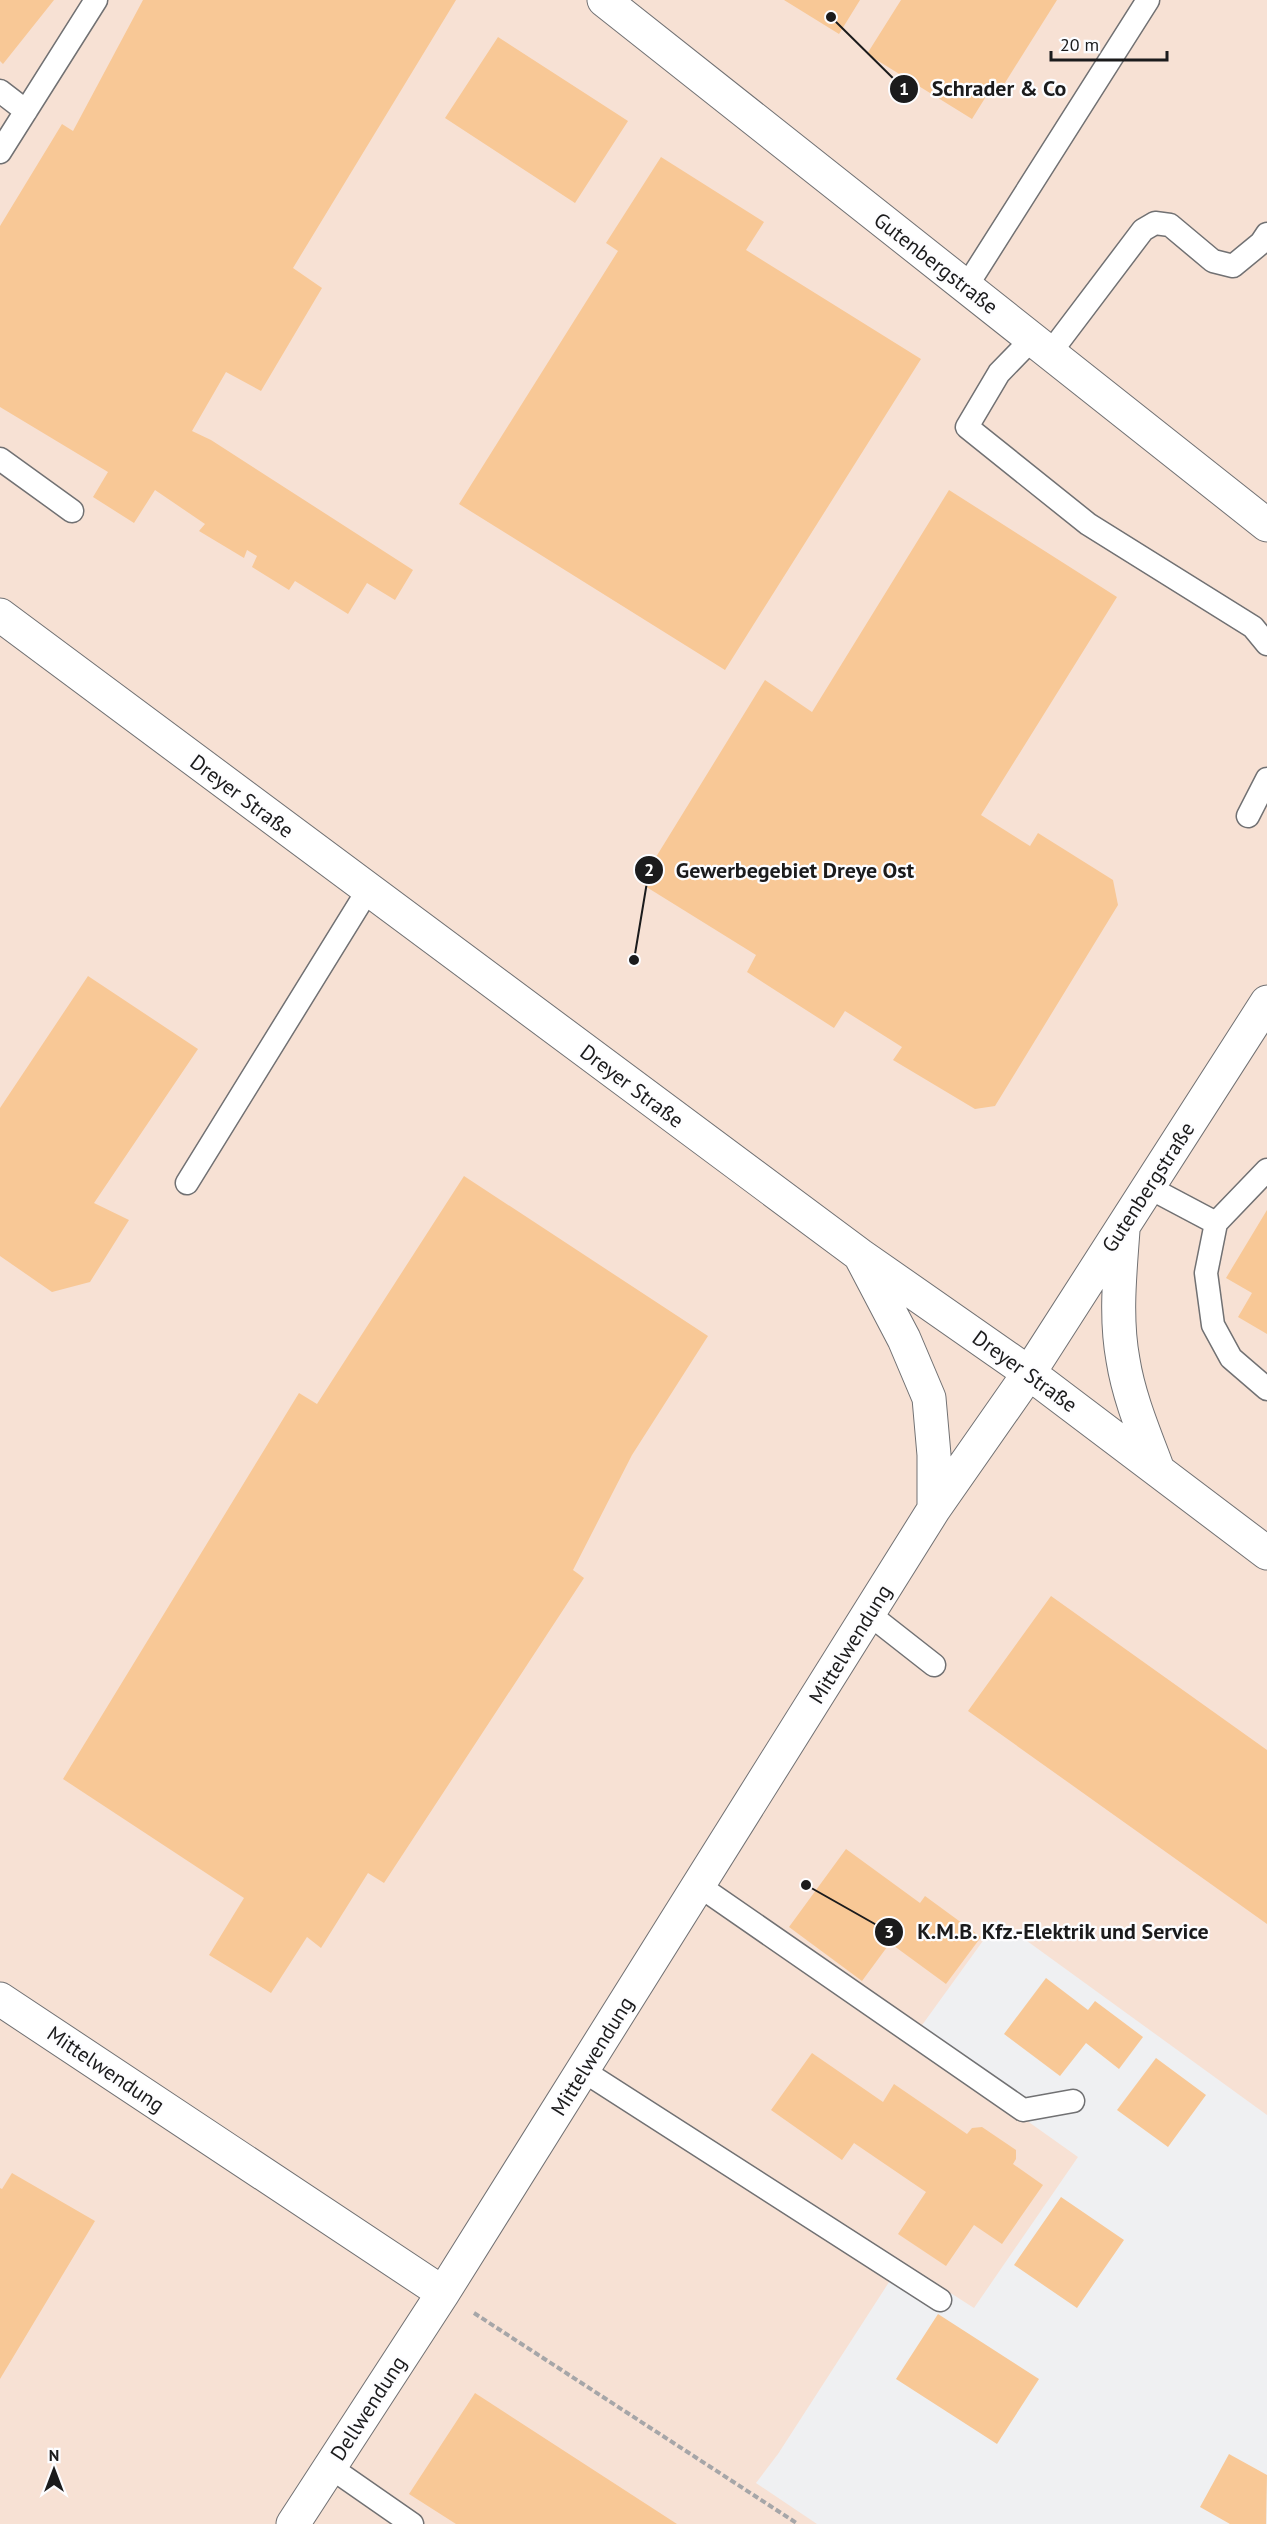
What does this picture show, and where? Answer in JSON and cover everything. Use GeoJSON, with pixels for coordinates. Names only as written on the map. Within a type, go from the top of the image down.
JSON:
{"type":"FeatureCollection","features":[{"type":"Feature","properties":{"kind":"street","name":"Gutenbergstraße"},"geometry":{"type":"LineString","coordinates":[[604,0],[1267,525]]}},
{"type":"Feature","properties":{"kind":"street","name":"Dreyer Straße"},"geometry":{"type":"LineString","coordinates":[[0,615],[860,1255],[1029,1373],[1267,1552]]}},
{"type":"Feature","properties":{"kind":"street","name":"Gutenbergstraße"},"geometry":{"type":"LineString","coordinates":[[1029,1373],[1267,1002]]}},
{"type":"Feature","properties":{"kind":"street"},"geometry":{"type":"LineString","coordinates":[[1124,1225],[1118,1299],[1123,1360],[1139,1418],[1158,1470]]}},
{"type":"Feature","properties":{"kind":"street"},"geometry":{"type":"LineString","coordinates":[[860,1255],[904,1340],[928,1398],[934,1455],[934,1509]]}},
{"type":"Feature","properties":{"kind":"street","name":"Mittelwendung"},"geometry":{"type":"LineString","coordinates":[[0,1999],[443,2293],[934,1509],[1029,1373]]}},
{"type":"Feature","properties":{"kind":"street","name":"Dellwendung"},"geometry":{"type":"LineString","coordinates":[[293,2524],[443,2293]]}},
{"type":"Feature","properties":{"kind":"lane"},"geometry":{"type":"LineString","coordinates":[[0,152],[96,0]]}},
{"type":"Feature","properties":{"kind":"lane"},"geometry":{"type":"LineString","coordinates":[[966,287],[1148,0]]}},
{"type":"Feature","properties":{"kind":"lane"},"geometry":{"type":"LineString","coordinates":[[0,91],[26,111]]}},
{"type":"Feature","properties":{"kind":"lane"},"geometry":{"type":"LineString","coordinates":[[1267,234],[1261,243],[1233,266],[1213,261],[1170,225],[1155,223],[1143,230],[1041,346],[999,374],[967,427],[1088,524],[1253,627],[1267,644]]}},
{"type":"Feature","properties":{"kind":"lane"},"geometry":{"type":"LineString","coordinates":[[0,459],[72,511]]}},
{"type":"Feature","properties":{"kind":"lane"},"geometry":{"type":"LineString","coordinates":[[1248,816],[1267,779]]}},
{"type":"Feature","properties":{"kind":"lane"},"geometry":{"type":"LineString","coordinates":[[188,1183],[369,890]]}},
{"type":"Feature","properties":{"kind":"lane"},"geometry":{"type":"LineString","coordinates":[[1267,1170],[1216,1223],[1206,1273],[1213,1325],[1231,1358],[1267,1389]]}},
{"type":"Feature","properties":{"kind":"lane"},"geometry":{"type":"LineString","coordinates":[[1148,1187],[1216,1223]]}},
{"type":"Feature","properties":{"kind":"lane"},"geometry":{"type":"LineString","coordinates":[[869,1614],[934,1665]]}},
{"type":"Feature","properties":{"kind":"lane"},"geometry":{"type":"LineString","coordinates":[[698,1885],[1023,2110],[1073,2101]]}},
{"type":"Feature","properties":{"kind":"lane"},"geometry":{"type":"LineString","coordinates":[[582,2070],[940,2300]]}},
{"type":"Feature","properties":{"kind":"lane"},"geometry":{"type":"LineString","coordinates":[[330,2467],[412,2524]]}},
{"type":"Feature","properties":{"kind":"path"},"geometry":{"type":"LineString","coordinates":[[443,2293],[798,2524]]}},
{"type":"Feature","properties":{"kind":"shaded area"},"geometry":{"type":"Polygon","coordinates":[[[0,0],[1267,0],[1267,2115],[998,1920],[912,2039],[1078,2157],[974,2308],[902,2262],[778,2454],[756,2483],[817,2524],[0,2524],[0,0]]]}},
{"type":"Feature","properties":{"kind":"building"},"geometry":{"type":"Polygon","coordinates":[[[0,0],[54,0],[3,64],[0,61],[0,0]]]}},
{"type":"Feature","properties":{"kind":"building"},"geometry":{"type":"Polygon","coordinates":[[[143,0],[456,0],[293,268],[322,288],[261,391],[226,372],[192,431],[211,440],[413,570],[395,600],[367,583],[348,614],[295,581],[289,590],[252,567],[257,556],[247,550],[244,558],[199,531],[205,524],[155,490],[134,523],[93,497],[108,472],[0,407],[0,226],[62,124],[73,131],[143,0]]]}},
{"type":"Feature","properties":{"kind":"building"},"geometry":{"type":"Polygon","coordinates":[[[784,0],[860,0],[839,34],[784,0]]]}},
{"type":"Feature","properties":{"kind":"building"},"geometry":{"type":"Polygon","coordinates":[[[901,0],[1057,0],[1003,86],[995,82],[972,119],[867,54],[901,0]]]}},
{"type":"Feature","properties":{"kind":"building"},"geometry":{"type":"Polygon","coordinates":[[[498,37],[628,121],[575,203],[445,118],[498,37]]]}},
{"type":"Feature","properties":{"kind":"building"},"geometry":{"type":"Polygon","coordinates":[[[661,157],[764,222],[746,250],[921,359],[725,670],[459,504],[618,251],[606,243],[661,157]]]}},
{"type":"Feature","properties":{"kind":"building"},"geometry":{"type":"Polygon","coordinates":[[[949,490],[1117,597],[981,815],[1030,846],[1038,833],[1113,880],[1118,905],[995,1106],[975,1109],[893,1060],[902,1047],[845,1011],[834,1028],[747,972],[756,955],[640,883],[765,680],[812,712],[949,490]]]}},
{"type":"Feature","properties":{"kind":"building"},"geometry":{"type":"Polygon","coordinates":[[[88,976],[198,1049],[94,1203],[129,1220],[90,1282],[52,1292],[0,1256],[0,1108],[88,976]]]}},
{"type":"Feature","properties":{"kind":"building"},"geometry":{"type":"Polygon","coordinates":[[[464,1176],[708,1336],[632,1455],[573,1570],[584,1578],[384,1883],[368,1873],[321,1948],[307,1937],[271,1993],[209,1955],[244,1898],[63,1779],[299,1393],[317,1404],[464,1176]]]}},
{"type":"Feature","properties":{"kind":"building"},"geometry":{"type":"Polygon","coordinates":[[[1267,1210],[1267,1334],[1238,1317],[1252,1293],[1226,1278],[1267,1210]]]}},
{"type":"Feature","properties":{"kind":"building"},"geometry":{"type":"Polygon","coordinates":[[[1051,1596],[1267,1750],[1267,1924],[968,1711],[1051,1596]]]}},
{"type":"Feature","properties":{"kind":"building"},"geometry":{"type":"Polygon","coordinates":[[[846,1849],[920,1903],[925,1896],[981,1937],[946,1984],[890,1943],[862,1981],[789,1927],[846,1849]]]}},
{"type":"Feature","properties":{"kind":"building"},"geometry":{"type":"Polygon","coordinates":[[[1046,1978],[1088,2010],[1095,2001],[1143,2037],[1119,2069],[1086,2043],[1060,2076],[1004,2034],[1046,1978]]]}},
{"type":"Feature","properties":{"kind":"building"},"geometry":{"type":"Polygon","coordinates":[[[812,2053],[883,2102],[894,2084],[967,2134],[972,2128],[982,2127],[1016,2150],[1016,2159],[1013,2164],[1043,2185],[1002,2244],[974,2225],[946,2266],[898,2234],[926,2192],[854,2143],[842,2160],[771,2110],[812,2053]]]}},
{"type":"Feature","properties":{"kind":"building"},"geometry":{"type":"Polygon","coordinates":[[[1156,2058],[1206,2095],[1168,2147],[1117,2110],[1156,2058]]]}},
{"type":"Feature","properties":{"kind":"building"},"geometry":{"type":"Polygon","coordinates":[[[12,2173],[95,2221],[0,2379],[0,2188],[2,2189],[12,2173]]]}},
{"type":"Feature","properties":{"kind":"building"},"geometry":{"type":"Polygon","coordinates":[[[1061,2197],[1124,2240],[1077,2308],[1014,2265],[1061,2197]]]}},
{"type":"Feature","properties":{"kind":"building"},"geometry":{"type":"Polygon","coordinates":[[[938,2314],[1039,2379],[997,2444],[896,2379],[938,2314]]]}},
{"type":"Feature","properties":{"kind":"building"},"geometry":{"type":"Polygon","coordinates":[[[475,2393],[677,2524],[456,2524],[409,2494],[475,2393]]]}},
{"type":"Feature","properties":{"kind":"building"},"geometry":{"type":"Polygon","coordinates":[[[1229,2454],[1267,2475],[1266,2524],[1230,2524],[1200,2507],[1229,2454]]]}},
{"type":"Feature","properties":{"kind":"place","name":"Schrader & Co"},"geometry":{"type":"Point","coordinates":[831,17]}},
{"type":"Feature","properties":{"kind":"place","name":"Gewerbegebiet Dreye Ost"},"geometry":{"type":"Point","coordinates":[634,960]}},
{"type":"Feature","properties":{"kind":"place","name":"K.M.B. Kfz.-Elektrik und Service"},"geometry":{"type":"Point","coordinates":[806,1885]}}]}
